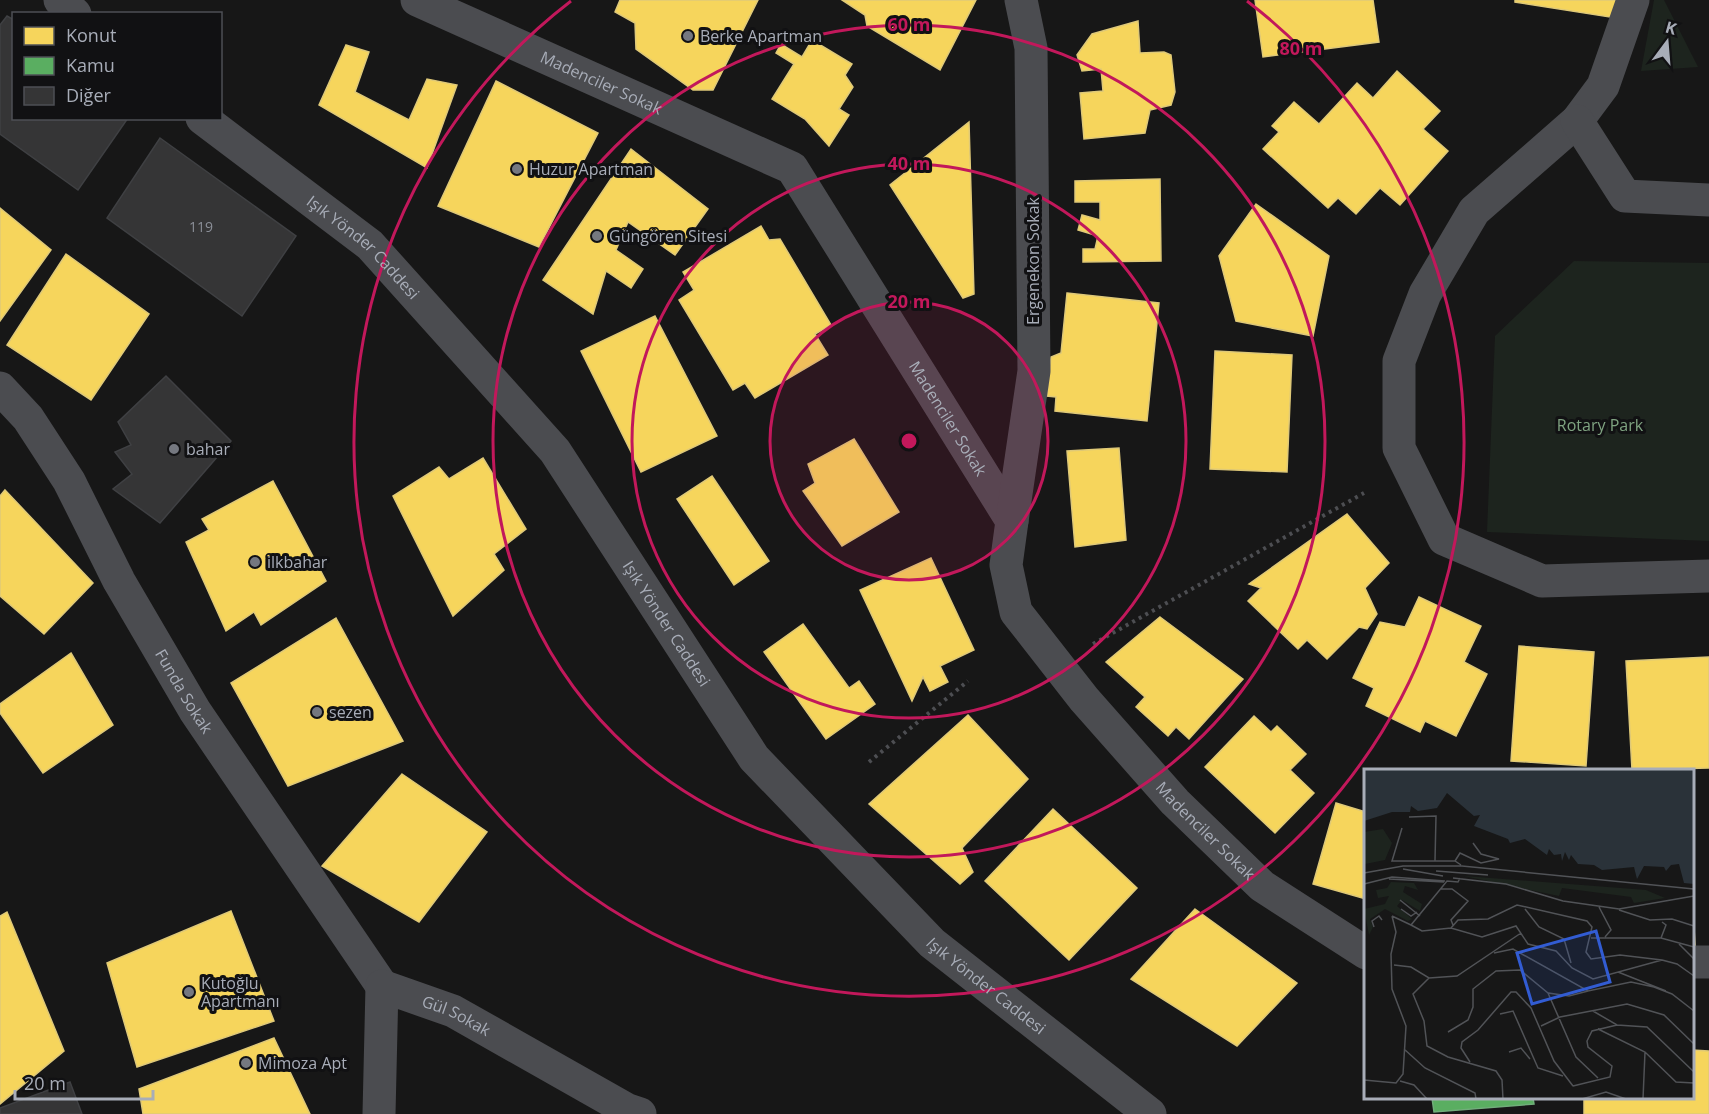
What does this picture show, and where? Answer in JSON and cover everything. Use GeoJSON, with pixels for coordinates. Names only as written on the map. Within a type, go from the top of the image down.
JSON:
{"type":"FeatureCollection","features":[{"type":"Feature","properties":{"kind":"street"},"geometry":{"type":"LineString","coordinates":[[60,0],[73,12]]}},
{"type":"Feature","properties":{"kind":"street","name":"Madenciler Sokak"},"geometry":{"type":"LineString","coordinates":[[417,0],[792,168],[1012,521],[1006,565],[1016,612],[1084,699],[1175,802],[1262,886],[1364,952]]}},
{"type":"Feature","properties":{"kind":"street","name":"Ergenekon Sokak"},"geometry":{"type":"LineString","coordinates":[[1012,521],[1034,371],[1031,48],[1021,0]]}},
{"type":"Feature","properties":{"kind":"street"},"geometry":{"type":"LineString","coordinates":[[1633,0],[1603,86],[1577,121],[1474,211],[1425,294],[1400,361],[1399,448],[1444,539],[1542,580],[1709,576]]}},
{"type":"Feature","properties":{"kind":"street","name":"Işık Yönder Caddesi"},"geometry":{"type":"LineString","coordinates":[[205,120],[370,245],[555,451],[754,758],[932,943],[1150,1114]]}},
{"type":"Feature","properties":{"kind":"street"},"geometry":{"type":"LineString","coordinates":[[1577,121],[1624,196],[1709,200]]}},
{"type":"Feature","properties":{"kind":"street","name":"Funda Sokak"},"geometry":{"type":"LineString","coordinates":[[0,388],[28,418],[69,481],[119,581],[195,711],[382,986]]}},
{"type":"Feature","properties":{"kind":"street"},"geometry":{"type":"LineString","coordinates":[[379,1114],[382,986]]}},
{"type":"Feature","properties":{"kind":"street","name":"Gül Sokak"},"geometry":{"type":"LineString","coordinates":[[382,986],[453,1011],[628,1110],[640,1114]]}},
{"type":"Feature","properties":{"kind":"path"},"geometry":{"type":"LineString","coordinates":[[1093,644],[1364,493]]}},
{"type":"Feature","properties":{"kind":"path"},"geometry":{"type":"LineString","coordinates":[[868,762],[968,681]]}},
{"type":"Feature","properties":{"kind":"green space"},"geometry":{"type":"Polygon","coordinates":[[[1654,0],[1664,0],[1698,67],[1641,71],[1654,0]]]}},
{"type":"Feature","properties":{"kind":"green space","name":"Rotary Park"},"geometry":{"type":"Polygon","coordinates":[[[1574,261],[1709,263],[1709,541],[1487,532],[1495,336],[1574,261]]]}},
{"type":"Feature","properties":{"kind":"building: Konut","name":"Berke Apartman"},"geometry":{"type":"Polygon","coordinates":[[[620,0],[758,0],[713,90],[693,90],[636,49],[635,23],[615,12],[620,0]]]}},
{"type":"Feature","properties":{"kind":"building: Konut"},"geometry":{"type":"Polygon","coordinates":[[[842,0],[976,0],[940,70],[867,26],[865,15],[842,0]]]}},
{"type":"Feature","properties":{"kind":"building: Konut"},"geometry":{"type":"Polygon","coordinates":[[[1255,0],[1373,0],[1379,42],[1263,57],[1255,0]]]}},
{"type":"Feature","properties":{"kind":"building: Konut"},"geometry":{"type":"Polygon","coordinates":[[[1515,0],[1618,0],[1616,18],[1515,2],[1515,0]]]}},
{"type":"Feature","properties":{"kind":"building: Konut"},"geometry":{"type":"Polygon","coordinates":[[[1138,21],[1140,53],[1164,52],[1171,55],[1175,92],[1171,105],[1150,110],[1145,133],[1084,139],[1080,93],[1103,91],[1101,69],[1082,71],[1077,55],[1092,34],[1138,21]]]}},
{"type":"Feature","properties":{"kind":"building: Konut"},"geometry":{"type":"Polygon","coordinates":[[[812,40],[852,64],[845,75],[853,87],[839,109],[849,115],[829,146],[805,119],[772,99],[794,64],[776,53],[781,44],[802,57],[812,40]]]}},
{"type":"Feature","properties":{"kind":"building: Konut"},"geometry":{"type":"Polygon","coordinates":[[[346,45],[369,52],[355,92],[409,120],[427,79],[457,85],[427,168],[319,105],[346,45]]]}},
{"type":"Feature","properties":{"kind":"building: Konut"},"geometry":{"type":"Polygon","coordinates":[[[1397,71],[1440,111],[1423,129],[1448,151],[1400,205],[1380,188],[1356,214],[1338,198],[1328,208],[1263,149],[1279,132],[1272,126],[1294,102],[1319,124],[1357,83],[1373,98],[1397,71]]]}},
{"type":"Feature","properties":{"kind":"building: Konut","name":"Huzur Apartman"},"geometry":{"type":"Polygon","coordinates":[[[496,81],[598,133],[539,247],[438,206],[496,81]]]}},
{"type":"Feature","properties":{"kind":"building: Konut"},"geometry":{"type":"Polygon","coordinates":[[[969,122],[974,294],[963,298],[890,185],[969,122]]]}},
{"type":"Feature","properties":{"kind":"building: Konut","name":"Güngören Sitesi"},"geometry":{"type":"Polygon","coordinates":[[[631,149],[708,209],[675,255],[628,222],[616,250],[643,269],[631,288],[606,271],[593,314],[543,280],[631,149]]]}},
{"type":"Feature","properties":{"kind":"building: Konut"},"geometry":{"type":"Polygon","coordinates":[[[1160,179],[1161,261],[1083,262],[1083,249],[1095,249],[1098,236],[1078,230],[1082,215],[1100,220],[1100,202],[1075,202],[1075,181],[1160,179]]]}},
{"type":"Feature","properties":{"kind":"building: Konut"},"geometry":{"type":"Polygon","coordinates":[[[1256,204],[1329,256],[1313,336],[1236,321],[1219,256],[1256,204]]]}},
{"type":"Feature","properties":{"kind":"building: Konut"},"geometry":{"type":"Polygon","coordinates":[[[0,208],[51,250],[0,321],[0,208]]]}},
{"type":"Feature","properties":{"kind":"building: Konut"},"geometry":{"type":"Polygon","coordinates":[[[761,226],[769,240],[780,239],[831,325],[815,334],[828,355],[755,398],[745,383],[733,390],[679,300],[694,290],[683,272],[761,226]]]}},
{"type":"Feature","properties":{"kind":"building: Konut"},"geometry":{"type":"Polygon","coordinates":[[[66,254],[149,314],[91,400],[7,345],[66,254]]]}},
{"type":"Feature","properties":{"kind":"building: Konut"},"geometry":{"type":"Polygon","coordinates":[[[1067,293],[1159,303],[1147,421],[1055,411],[1056,397],[1047,396],[1051,357],[1061,353],[1067,293]]]}},
{"type":"Feature","properties":{"kind":"building: Konut"},"geometry":{"type":"Polygon","coordinates":[[[655,316],[717,436],[641,472],[581,351],[655,316]]]}},
{"type":"Feature","properties":{"kind":"building: Konut"},"geometry":{"type":"Polygon","coordinates":[[[1215,351],[1292,355],[1287,472],[1210,469],[1215,351]]]}},
{"type":"Feature","properties":{"kind":"building: Konut"},"geometry":{"type":"Polygon","coordinates":[[[854,439],[899,512],[842,546],[803,491],[815,483],[808,464],[854,439]]]}},
{"type":"Feature","properties":{"kind":"building: Konut"},"geometry":{"type":"Polygon","coordinates":[[[1119,448],[1126,540],[1075,547],[1067,451],[1119,448]]]}},
{"type":"Feature","properties":{"kind":"building: Konut"},"geometry":{"type":"Polygon","coordinates":[[[483,458],[526,529],[494,554],[504,570],[453,616],[393,496],[439,467],[449,479],[483,458]]]}},
{"type":"Feature","properties":{"kind":"building: Konut"},"geometry":{"type":"Polygon","coordinates":[[[712,476],[769,561],[734,585],[677,499],[712,476]]]}},
{"type":"Feature","properties":{"kind":"building: Konut","name":"ilkbahar"},"geometry":{"type":"Polygon","coordinates":[[[273,481],[326,581],[261,625],[254,612],[226,631],[186,542],[209,530],[202,519],[273,481]]]}},
{"type":"Feature","properties":{"kind":"building: Konut"},"geometry":{"type":"Polygon","coordinates":[[[5,490],[93,583],[44,634],[0,596],[0,496],[5,490]]]}},
{"type":"Feature","properties":{"kind":"building: Konut"},"geometry":{"type":"Polygon","coordinates":[[[1347,514],[1389,563],[1365,588],[1377,614],[1367,629],[1359,627],[1327,659],[1307,640],[1298,649],[1248,601],[1261,588],[1249,584],[1347,514]]]}},
{"type":"Feature","properties":{"kind":"building: Konut"},"geometry":{"type":"Polygon","coordinates":[[[931,558],[974,650],[940,666],[948,682],[930,691],[923,677],[912,701],[860,590],[931,558]]]}},
{"type":"Feature","properties":{"kind":"building: Konut"},"geometry":{"type":"Polygon","coordinates":[[[1419,597],[1481,626],[1464,662],[1487,674],[1456,736],[1425,721],[1420,732],[1366,706],[1374,688],[1353,678],[1380,622],[1405,627],[1419,597]]]}},
{"type":"Feature","properties":{"kind":"building: Konut"},"geometry":{"type":"Polygon","coordinates":[[[1160,617],[1243,679],[1189,739],[1176,727],[1168,736],[1136,707],[1145,697],[1106,662],[1160,617]]]}},
{"type":"Feature","properties":{"kind":"building: Konut","name":"sezen"},"geometry":{"type":"Polygon","coordinates":[[[336,618],[403,741],[288,786],[231,683],[336,618]]]}},
{"type":"Feature","properties":{"kind":"building: Konut"},"geometry":{"type":"Polygon","coordinates":[[[803,624],[849,688],[859,681],[875,704],[826,739],[764,652],[803,624]]]}},
{"type":"Feature","properties":{"kind":"building: Konut"},"geometry":{"type":"Polygon","coordinates":[[[1519,646],[1594,652],[1586,766],[1511,761],[1519,646]]]}},
{"type":"Feature","properties":{"kind":"building: Konut"},"geometry":{"type":"Polygon","coordinates":[[[71,653],[113,725],[43,773],[0,713],[0,704],[71,653]]]}},
{"type":"Feature","properties":{"kind":"building: Konut"},"geometry":{"type":"Polygon","coordinates":[[[1709,657],[1709,768],[1632,769],[1626,661],[1709,657]]]}},
{"type":"Feature","properties":{"kind":"building: Konut"},"geometry":{"type":"Polygon","coordinates":[[[968,715],[1028,779],[962,848],[973,872],[960,884],[869,804],[968,715]]]}},
{"type":"Feature","properties":{"kind":"building: Konut"},"geometry":{"type":"Polygon","coordinates":[[[1254,716],[1271,732],[1277,726],[1306,754],[1290,770],[1314,793],[1275,833],[1205,767],[1254,716]]]}},
{"type":"Feature","properties":{"kind":"building: Konut"},"geometry":{"type":"Polygon","coordinates":[[[402,774],[487,832],[419,922],[322,866],[402,774]]]}},
{"type":"Feature","properties":{"kind":"building: Konut"},"geometry":{"type":"Polygon","coordinates":[[[1336,803],[1364,811],[1364,898],[1313,884],[1336,803]]]}},
{"type":"Feature","properties":{"kind":"building: Konut"},"geometry":{"type":"Polygon","coordinates":[[[1053,809],[1137,888],[1069,960],[985,881],[1053,809]]]}},
{"type":"Feature","properties":{"kind":"building: Konut"},"geometry":{"type":"Polygon","coordinates":[[[1195,909],[1297,983],[1237,1046],[1131,979],[1195,909]]]}},
{"type":"Feature","properties":{"kind":"building: Konut","name":"Kutoğlu Apartmanı"},"geometry":{"type":"Polygon","coordinates":[[[231,911],[274,1021],[137,1067],[107,963],[231,911]]]}},
{"type":"Feature","properties":{"kind":"building: Konut"},"geometry":{"type":"Polygon","coordinates":[[[7,912],[64,1051],[0,1104],[0,916],[7,912]]]}},
{"type":"Feature","properties":{"kind":"building: Konut","name":"Mimoza Apt"},"geometry":{"type":"Polygon","coordinates":[[[274,1038],[310,1114],[143,1114],[139,1089],[274,1038]]]}},
{"type":"Feature","properties":{"kind":"building: Konut"},"geometry":{"type":"Polygon","coordinates":[[[1694,1050],[1709,1051],[1709,1114],[1584,1114],[1584,1099],[1694,1099],[1694,1050]]]}},
{"type":"Feature","properties":{"kind":"building: Kamu"},"geometry":{"type":"Polygon","coordinates":[[[1432,1099],[1533,1099],[1534,1104],[1434,1112],[1432,1099]]]}},
{"type":"Feature","properties":{"kind":"building: Diğer"},"geometry":{"type":"Polygon","coordinates":[[[7,16],[12,19],[12,120],[127,120],[78,190],[0,134],[0,25],[7,16]]]}},
{"type":"Feature","properties":{"kind":"building: Diğer"},"geometry":{"type":"Polygon","coordinates":[[[160,138],[296,236],[242,316],[107,218],[160,138]]]}},
{"type":"Feature","properties":{"kind":"building: Diğer","name":"bahar"},"geometry":{"type":"Polygon","coordinates":[[[166,376],[231,441],[160,523],[113,489],[132,474],[115,452],[131,445],[118,422],[166,376]]]}},
{"type":"Feature","properties":{"kind":"building: Diğer"},"geometry":{"type":"Polygon","coordinates":[[[70,1082],[82,1114],[0,1114],[0,1108],[70,1082]]]}},
{"type":"Feature","properties":{"kind":"place","name":"Berke Apartman"},"geometry":{"type":"Point","coordinates":[688,36]}},
{"type":"Feature","properties":{"kind":"place","name":"Huzur Apartman"},"geometry":{"type":"Point","coordinates":[517,169]}},
{"type":"Feature","properties":{"kind":"place","name":"Güngören Sitesi"},"geometry":{"type":"Point","coordinates":[597,236]}},
{"type":"Feature","properties":{"kind":"place","name":"bahar"},"geometry":{"type":"Point","coordinates":[174,449]}},
{"type":"Feature","properties":{"kind":"place","name":"ilkbahar"},"geometry":{"type":"Point","coordinates":[255,562]}},
{"type":"Feature","properties":{"kind":"place","name":"sezen"},"geometry":{"type":"Point","coordinates":[317,712]}},
{"type":"Feature","properties":{"kind":"place","name":"Kutoğlu Apartmanı"},"geometry":{"type":"Point","coordinates":[189,992]}},
{"type":"Feature","properties":{"kind":"place","name":"Mimoza Apt"},"geometry":{"type":"Point","coordinates":[246,1063]}}]}
